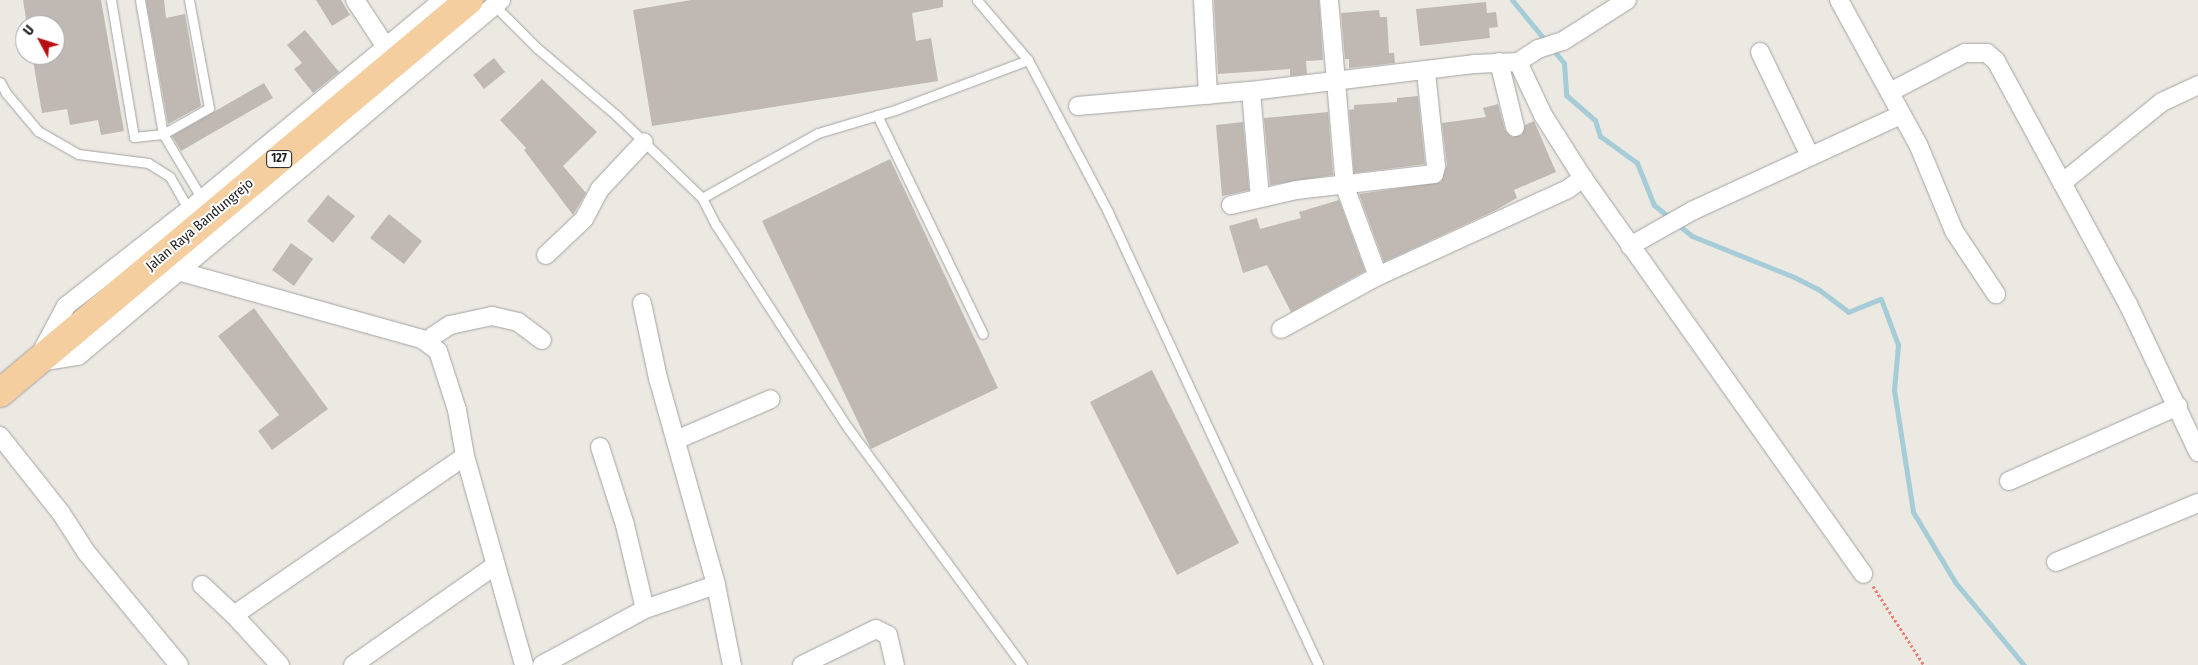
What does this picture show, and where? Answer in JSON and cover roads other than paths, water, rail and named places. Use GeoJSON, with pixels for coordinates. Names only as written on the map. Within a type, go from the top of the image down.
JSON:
{"type":"FeatureCollection","features":[{"type":"Feature","properties":{"kind":"main road","name":"Jalan Raya Bandungrejo"},"geometry":{"type":"LineString","coordinates":[[0,393],[90,317],[488,2]]}},
{"type":"Feature","properties":{"kind":"street"},"geometry":{"type":"LineString","coordinates":[[355,0],[386,48]]}},
{"type":"Feature","properties":{"kind":"street"},"geometry":{"type":"LineString","coordinates":[[35,362],[66,306],[196,204],[444,0]]}},
{"type":"Feature","properties":{"kind":"street"},"geometry":{"type":"LineString","coordinates":[[1203,0],[1208,95]]}},
{"type":"Feature","properties":{"kind":"street"},"geometry":{"type":"LineString","coordinates":[[1329,0],[1338,80],[1345,187],[1378,276]]}},
{"type":"Feature","properties":{"kind":"street"},"geometry":{"type":"LineString","coordinates":[[1078,106],[1251,91],[1499,62],[1518,62],[1538,49],[1563,41],[1627,0]]}},
{"type":"Feature","properties":{"kind":"street"},"geometry":{"type":"LineString","coordinates":[[1839,0],[1918,144],[1954,231],[1996,294]]}},
{"type":"Feature","properties":{"kind":"street"},"geometry":{"type":"LineString","coordinates":[[35,362],[78,356],[488,2]]}},
{"type":"Feature","properties":{"kind":"street"},"geometry":{"type":"LineString","coordinates":[[1890,92],[1956,57],[1977,51],[1986,53],[1996,61],[2133,313],[2198,452]]}},
{"type":"Feature","properties":{"kind":"street"},"geometry":{"type":"LineString","coordinates":[[1760,52],[1810,156]]}},
{"type":"Feature","properties":{"kind":"street"},"geometry":{"type":"LineString","coordinates":[[1499,62],[1515,127]]}},
{"type":"Feature","properties":{"kind":"street"},"geometry":{"type":"LineString","coordinates":[[1518,62],[1543,115],[1583,178],[1863,574]]}},
{"type":"Feature","properties":{"kind":"street"},"geometry":{"type":"LineString","coordinates":[[1231,204],[1296,190],[1345,187],[1434,174],[1436,166],[1426,72]]}},
{"type":"Feature","properties":{"kind":"street"},"geometry":{"type":"LineString","coordinates":[[2062,183],[2162,102],[2198,85]]}},
{"type":"Feature","properties":{"kind":"street"},"geometry":{"type":"LineString","coordinates":[[1251,91],[1260,198]]}},
{"type":"Feature","properties":{"kind":"street"},"geometry":{"type":"LineString","coordinates":[[1630,246],[1694,210],[1901,116]]}},
{"type":"Feature","properties":{"kind":"street"},"geometry":{"type":"LineString","coordinates":[[546,255],[584,219],[600,189],[644,142]]}},
{"type":"Feature","properties":{"kind":"street"},"geometry":{"type":"LineString","coordinates":[[1281,329],[1378,276],[1568,189],[1583,178]]}},
{"type":"Feature","properties":{"kind":"street"},"geometry":{"type":"LineString","coordinates":[[178,271],[429,343],[438,351],[457,410],[465,456],[524,665]]}},
{"type":"Feature","properties":{"kind":"street"},"geometry":{"type":"LineString","coordinates":[[642,303],[676,440],[716,585],[732,665]]}},
{"type":"Feature","properties":{"kind":"street"},"geometry":{"type":"LineString","coordinates":[[429,343],[433,336],[450,325],[492,316],[518,322],[542,340]]}},
{"type":"Feature","properties":{"kind":"street"},"geometry":{"type":"LineString","coordinates":[[676,440],[771,399]]}},
{"type":"Feature","properties":{"kind":"street"},"geometry":{"type":"LineString","coordinates":[[2009,481],[2178,406]]}},
{"type":"Feature","properties":{"kind":"street"},"geometry":{"type":"LineString","coordinates":[[0,436],[62,513],[92,560],[179,665]]}},
{"type":"Feature","properties":{"kind":"street"},"geometry":{"type":"LineString","coordinates":[[600,447],[625,525],[645,609]]}},
{"type":"Feature","properties":{"kind":"street"},"geometry":{"type":"LineString","coordinates":[[234,615],[465,456]]}},
{"type":"Feature","properties":{"kind":"street"},"geometry":{"type":"LineString","coordinates":[[2056,562],[2198,503]]}},
{"type":"Feature","properties":{"kind":"street"},"geometry":{"type":"LineString","coordinates":[[353,665],[496,565]]}},
{"type":"Feature","properties":{"kind":"street"},"geometry":{"type":"LineString","coordinates":[[202,585],[234,615],[280,665]]}},
{"type":"Feature","properties":{"kind":"street"},"geometry":{"type":"LineString","coordinates":[[542,665],[645,609],[716,585]]}},
{"type":"Feature","properties":{"kind":"street"},"geometry":{"type":"LineString","coordinates":[[802,665],[876,629],[888,635],[895,665]]}},
{"type":"Feature","properties":{"kind":"lane"},"geometry":{"type":"LineString","coordinates":[[112,0],[134,137],[163,134],[209,108],[189,0]]}},
{"type":"Feature","properties":{"kind":"lane"},"geometry":{"type":"LineString","coordinates":[[140,0],[163,134],[196,204]]}},
{"type":"Feature","properties":{"kind":"lane"},"geometry":{"type":"LineString","coordinates":[[977,0],[1028,60],[1108,212],[1318,665]]}},
{"type":"Feature","properties":{"kind":"lane"},"geometry":{"type":"LineString","coordinates":[[488,2],[537,48],[644,142],[702,198],[729,246],[848,428],[1022,665]]}},
{"type":"Feature","properties":{"kind":"lane"},"geometry":{"type":"LineString","coordinates":[[702,198],[818,133],[877,115],[1028,60]]}},
{"type":"Feature","properties":{"kind":"lane"},"geometry":{"type":"LineString","coordinates":[[0,82],[38,131],[78,154],[148,163],[170,177],[196,204]]}},
{"type":"Feature","properties":{"kind":"lane"},"geometry":{"type":"LineString","coordinates":[[877,115],[983,334]]}},
{"type":"Feature","properties":{"kind":"waterway"},"geometry":{"type":"LineString","coordinates":[[1512,0],[1564,63],[1566,95],[1595,120],[1600,136],[1637,163],[1654,205],[1692,236],[1794,277],[1818,289],[1848,312],[1881,299],[1898,345],[1894,390],[1913,512],[1955,582],[2024,665]]}}]}
